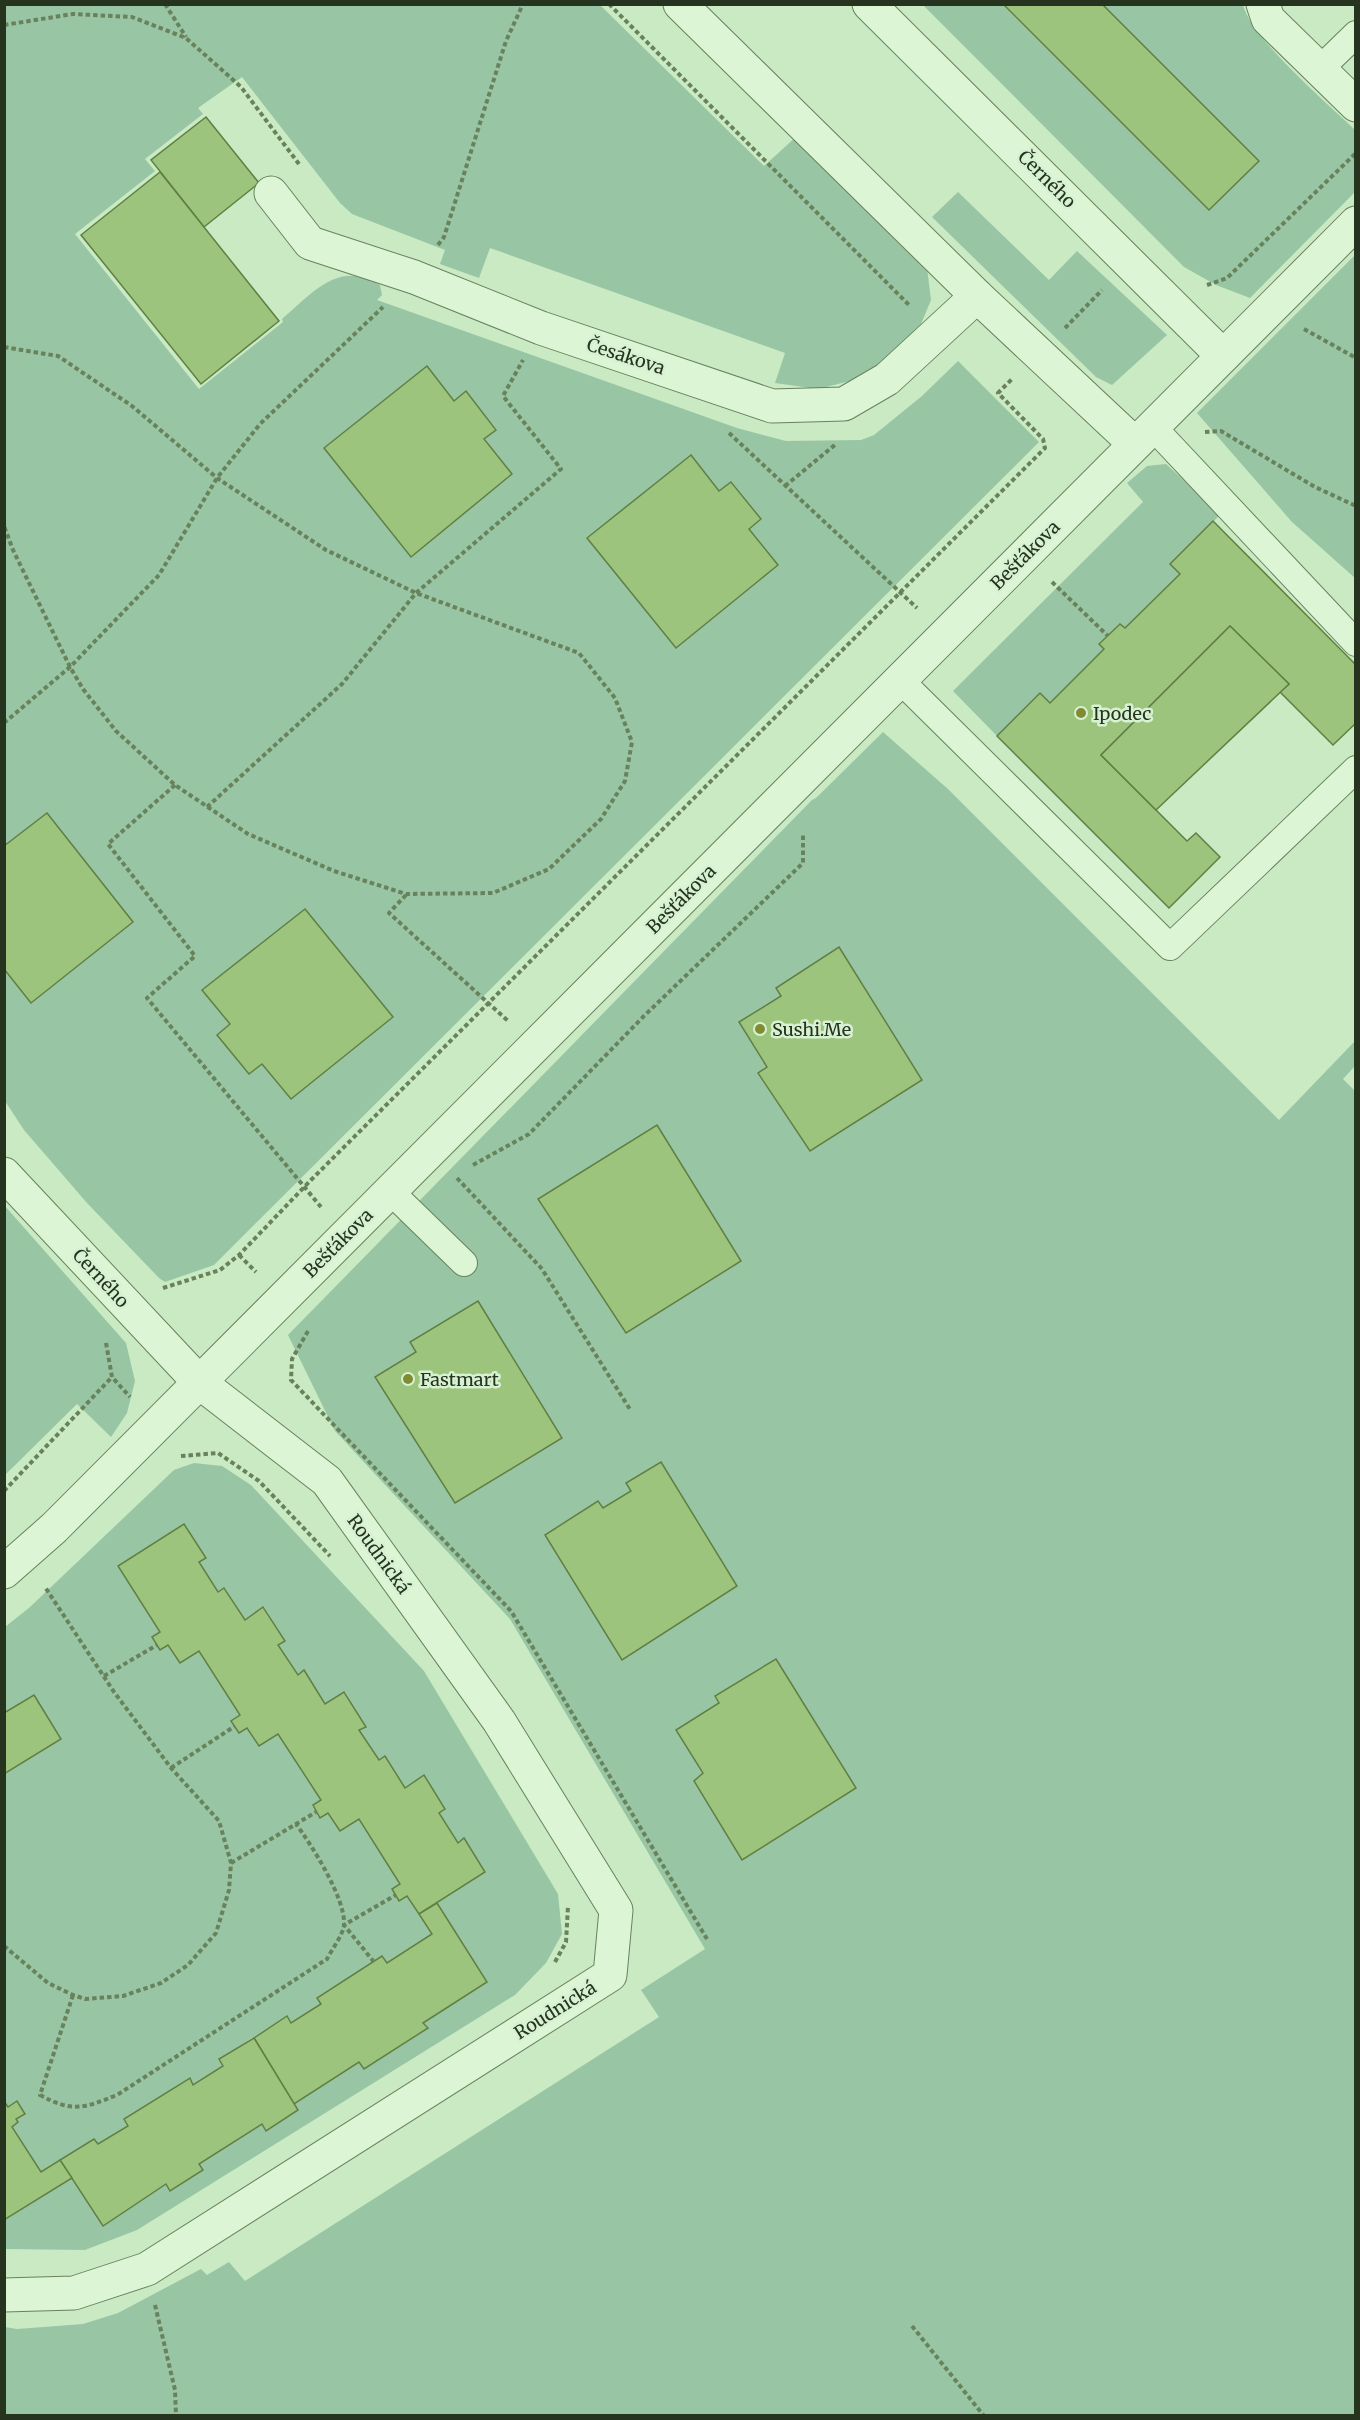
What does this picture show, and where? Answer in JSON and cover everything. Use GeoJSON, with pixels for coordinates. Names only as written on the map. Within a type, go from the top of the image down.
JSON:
{"type":"FeatureCollection","features":[{"type":"Feature","properties":{"kind":"street"},"geometry":{"type":"LineString","coordinates":[[680,4],[977,296],[1040,353],[1148,434]]}},
{"type":"Feature","properties":{"kind":"street","name":"Černého"},"geometry":{"type":"LineString","coordinates":[[869,4],[1223,356]]}},
{"type":"Feature","properties":{"kind":"street"},"geometry":{"type":"LineString","coordinates":[[1263,4],[1268,19],[1356,105]]}},
{"type":"Feature","properties":{"kind":"street","name":"Česákova"},"geometry":{"type":"LineString","coordinates":[[271,193],[310,243],[414,277],[541,328],[772,406],[844,404],[887,379],[977,296]]}},
{"type":"Feature","properties":{"kind":"street","name":"Bešťákova"},"geometry":{"type":"LineString","coordinates":[[4,1572],[54,1528],[1356,223]]}},
{"type":"Feature","properties":{"kind":"street","name":"Černého"},"geometry":{"type":"LineString","coordinates":[[4,1174],[199,1382]]}},
{"type":"Feature","properties":{"kind":"street","name":"Roudnická"},"geometry":{"type":"LineString","coordinates":[[4,2295],[74,2293],[147,2269],[610,1975],[616,1910],[499,1721],[327,1481],[199,1382]]}},
{"type":"Feature","properties":{"kind":"lane"},"geometry":{"type":"LineString","coordinates":[[1320,69],[1356,34]]}},
{"type":"Feature","properties":{"kind":"lane"},"geometry":{"type":"LineString","coordinates":[[1148,434],[1356,643]]}},
{"type":"Feature","properties":{"kind":"lane"},"geometry":{"type":"LineString","coordinates":[[900,680],[1170,947],[1356,769]]}},
{"type":"Feature","properties":{"kind":"lane"},"geometry":{"type":"LineString","coordinates":[[390,1191],[464,1263]]}},
{"type":"Feature","properties":{"kind":"path"},"geometry":{"type":"LineString","coordinates":[[165,4],[186,38],[241,87],[304,171]]}},
{"type":"Feature","properties":{"kind":"path"},"geometry":{"type":"LineString","coordinates":[[4,723],[70,668],[159,575],[218,478],[260,424],[414,277],[444,237],[506,41],[523,4]]}},
{"type":"Feature","properties":{"kind":"path"},"geometry":{"type":"LineString","coordinates":[[609,4],[936,333]]}},
{"type":"Feature","properties":{"kind":"path"},"geometry":{"type":"LineString","coordinates":[[4,25],[73,14],[132,17],[186,38]]}},
{"type":"Feature","properties":{"kind":"path"},"geometry":{"type":"LineString","coordinates":[[1197,281],[1206,285],[1227,278],[1356,153]]}},
{"type":"Feature","properties":{"kind":"path"},"geometry":{"type":"LineString","coordinates":[[107,1344],[160,1289],[220,1270],[239,1255],[488,1002],[1045,448],[1043,439],[998,393],[1130,262]]}},
{"type":"Feature","properties":{"kind":"path"},"geometry":{"type":"LineString","coordinates":[[1269,309],[1356,358]]}},
{"type":"Feature","properties":{"kind":"path"},"geometry":{"type":"LineString","coordinates":[[207,807],[342,684],[416,592],[561,468],[503,396],[541,328]]}},
{"type":"Feature","properties":{"kind":"path"},"geometry":{"type":"LineString","coordinates":[[4,347],[58,356],[132,406],[218,478],[326,550],[416,592],[579,653],[615,698],[632,742],[625,781],[602,819],[549,869],[493,893],[406,894],[334,871],[248,834],[175,784],[116,731],[83,689],[70,668],[13,550],[4,526]]}},
{"type":"Feature","properties":{"kind":"path"},"geometry":{"type":"LineString","coordinates":[[727,431],[946,634]]}},
{"type":"Feature","properties":{"kind":"path"},"geometry":{"type":"LineString","coordinates":[[1148,434],[1221,431],[1315,487],[1356,506]]}},
{"type":"Feature","properties":{"kind":"path"},"geometry":{"type":"LineString","coordinates":[[1044,590],[1060,574]]}},
{"type":"Feature","properties":{"kind":"path"},"geometry":{"type":"LineString","coordinates":[[1052,582],[1107,636]]}},
{"type":"Feature","properties":{"kind":"path"},"geometry":{"type":"LineString","coordinates":[[175,784],[108,844],[195,956],[147,998],[345,1235]]}},
{"type":"Feature","properties":{"kind":"path"},"geometry":{"type":"LineString","coordinates":[[418,1218],[455,1175],[529,1134],[644,1016],[803,863],[803,831]]}},
{"type":"Feature","properties":{"kind":"path"},"geometry":{"type":"LineString","coordinates":[[406,894],[389,913],[535,1046]]}},
{"type":"Feature","properties":{"kind":"path"},"geometry":{"type":"LineString","coordinates":[[455,1175],[542,1269],[631,1411]]}},
{"type":"Feature","properties":{"kind":"path"},"geometry":{"type":"LineString","coordinates":[[239,1255],[263,1279]]}},
{"type":"Feature","properties":{"kind":"path"},"geometry":{"type":"LineString","coordinates":[[311,1326],[292,1359],[291,1380],[511,1611],[708,1939]]}},
{"type":"Feature","properties":{"kind":"path"},"geometry":{"type":"LineString","coordinates":[[99,1336],[107,1344],[112,1377],[182,1456]]}},
{"type":"Feature","properties":{"kind":"path"},"geometry":{"type":"LineString","coordinates":[[4,1491],[112,1377]]}},
{"type":"Feature","properties":{"kind":"path"},"geometry":{"type":"LineString","coordinates":[[175,1460],[182,1456],[218,1453],[259,1481],[331,1557]]}},
{"type":"Feature","properties":{"kind":"path"},"geometry":{"type":"LineString","coordinates":[[4,1946],[48,1983],[73,1995],[85,1999],[123,1996],[161,1983],[188,1965],[216,1933],[229,1890],[231,1863],[219,1821],[171,1768],[104,1676],[44,1585]]}},
{"type":"Feature","properties":{"kind":"path"},"geometry":{"type":"LineString","coordinates":[[104,1676],[157,1644]]}},
{"type":"Feature","properties":{"kind":"path"},"geometry":{"type":"LineString","coordinates":[[171,1768],[235,1726]]}},
{"type":"Feature","properties":{"kind":"path"},"geometry":{"type":"LineString","coordinates":[[231,1863],[316,1812]]}},
{"type":"Feature","properties":{"kind":"path"},"geometry":{"type":"LineString","coordinates":[[296,1824],[315,1848],[338,1898],[344,1925],[374,1962]]}},
{"type":"Feature","properties":{"kind":"path"},"geometry":{"type":"LineString","coordinates":[[73,1995],[40,2095],[56,2104],[82,2108],[117,2095],[311,1971],[327,1959],[344,1925],[396,1895]]}},
{"type":"Feature","properties":{"kind":"path"},"geometry":{"type":"LineString","coordinates":[[552,1970],[566,1942],[568,1898]]}},
{"type":"Feature","properties":{"kind":"path"},"geometry":{"type":"LineString","coordinates":[[147,2269],[175,2390],[176,2415]]}},
{"type":"Feature","properties":{"kind":"path"},"geometry":{"type":"LineString","coordinates":[[912,2326],[984,2415]]}},
{"type":"Feature","properties":{"kind":"green space"},"geometry":{"type":"Polygon","coordinates":[[[5,5],[600,5],[764,166],[797,136],[927,268],[931,300],[921,324],[881,364],[858,379],[818,389],[775,383],[785,353],[490,248],[479,278],[440,264],[445,250],[352,214],[340,203],[242,77],[198,108],[203,114],[145,159],[155,171],[75,234],[199,389],[283,322],[282,319],[315,290],[338,278],[351,276],[365,278],[380,285],[382,295],[377,300],[737,428],[786,441],[861,440],[874,435],[922,396],[958,361],[1039,442],[214,1265],[165,1282],[159,1278],[87,1203],[24,1130],[5,1101],[5,969],[32,1003],[133,922],[47,813],[5,846],[5,5]],[[427,366],[324,448],[411,557],[512,474],[484,439],[496,429],[466,392],[454,401],[427,366]],[[690,455],[588,538],[778,565],[749,529],[761,518],[732,482],[719,491],[690,455]],[[392,1017],[230,1024],[218,1035],[262,1064],[291,1099],[392,1017]]]}},
{"type":"Feature","properties":{"kind":"green space"},"geometry":{"type":"Polygon","coordinates":[[[923,5],[1003,5],[1209,210],[1258,161],[1102,5],[1243,5],[1249,19],[1275,52],[1355,130],[1355,192],[1250,298],[1216,285],[1184,267],[923,5]]]}},
{"type":"Feature","properties":{"kind":"green space"},"geometry":{"type":"Polygon","coordinates":[[[958,192],[1049,280],[1077,251],[1167,335],[1112,385],[1096,377],[932,217],[958,192]]]}},
{"type":"Feature","properties":{"kind":"green space"},"geometry":{"type":"Polygon","coordinates":[[[1355,255],[1355,578],[1292,522],[1197,413],[1355,255]]]}},
{"type":"Feature","properties":{"kind":"green space"},"geometry":{"type":"Polygon","coordinates":[[[1166,464],[1221,514],[1170,564],[1180,574],[1125,628],[1119,624],[1099,643],[1104,649],[1050,703],[1040,693],[997,736],[953,691],[1143,502],[1127,483],[1147,466],[1166,464]]]}},
{"type":"Feature","properties":{"kind":"green space"},"geometry":{"type":"Polygon","coordinates":[[[883,732],[948,789],[1279,1120],[1355,1041],[1355,1066],[1343,1079],[1356,1092],[1355,2415],[5,2416],[5,2327],[17,2329],[83,2324],[118,2313],[201,2269],[207,2275],[229,2262],[245,2281],[659,2017],[641,1990],[705,1949],[510,1619],[335,1431],[288,1335],[812,800],[883,732]]]}},
{"type":"Feature","properties":{"kind":"green space"},"geometry":{"type":"Polygon","coordinates":[[[4,1205],[126,1343],[135,1381],[127,1413],[111,1437],[77,1404],[5,1475],[4,1205]]]}},
{"type":"Feature","properties":{"kind":"green space"},"geometry":{"type":"Polygon","coordinates":[[[194,1463],[222,1466],[251,1485],[424,1671],[558,1894],[562,1934],[546,1963],[515,1995],[137,2230],[85,2250],[5,2249],[5,2220],[72,2178],[103,2225],[166,2184],[171,2191],[202,2171],[199,2164],[262,2124],[266,2131],[298,2110],[294,2104],[359,2062],[364,2069],[427,2029],[423,2023],[487,1982],[437,1903],[485,1872],[464,1839],[458,1843],[439,1813],[445,1808],[424,1776],[405,1788],[385,1756],[379,1760],[359,1730],[366,1726],[345,1692],[325,1704],[304,1671],[298,1675],[278,1645],[285,1640],[264,1607],[245,1620],[225,1588],[218,1592],[199,1562],[206,1558],[184,1524],[118,1566],[160,1632],[152,1638],[160,1650],[168,1645],[180,1663],[199,1651],[240,1715],[231,1721],[239,1733],[247,1728],[259,1746],[278,1734],[321,1800],[313,1805],[320,1818],[328,1813],[340,1831],[359,1819],[400,1884],[392,1889],[399,1900],[407,1896],[432,1934],[387,1963],[382,1957],[317,1997],[321,2004],[291,2023],[287,2016],[219,2059],[223,2066],[193,2085],[189,2078],[124,2119],[128,2126],[98,2144],[94,2139],[41,2172],[12,2127],[18,2122],[16,2119],[24,2114],[8,2107],[5,2101],[4,1774],[61,1739],[34,1695],[5,1713],[5,1627],[30,1607],[174,1470],[194,1463]]]}},
{"type":"Feature","properties":{"kind":"building"},"geometry":{"type":"Polygon","coordinates":[[[1003,4],[1102,4],[1259,161],[1209,210],[1003,4]]]}},
{"type":"Feature","properties":{"kind":"building"},"geometry":{"type":"Polygon","coordinates":[[[206,117],[259,183],[204,227],[151,160],[206,117]]]}},
{"type":"Feature","properties":{"kind":"building"},"geometry":{"type":"Polygon","coordinates":[[[160,172],[279,321],[201,384],[81,235],[160,172]]]}},
{"type":"Feature","properties":{"kind":"building"},"geometry":{"type":"Polygon","coordinates":[[[427,366],[454,401],[466,391],[496,430],[484,439],[512,474],[411,557],[324,448],[427,366]]]}},
{"type":"Feature","properties":{"kind":"building"},"geometry":{"type":"Polygon","coordinates":[[[691,455],[719,491],[731,482],[761,519],[749,529],[778,565],[676,648],[587,538],[691,455]]]}},
{"type":"Feature","properties":{"kind":"building","name":"Ipodec"},"geometry":{"type":"Polygon","coordinates":[[[1213,521],[1356,665],[1356,723],[1333,745],[1280,692],[1289,684],[1230,626],[1101,755],[1187,841],[1196,833],[1220,857],[1169,908],[997,736],[1040,693],[1050,703],[1104,649],[1099,644],[1120,624],[1125,628],[1180,574],[1170,564],[1213,521]]]}},
{"type":"Feature","properties":{"kind":"building"},"geometry":{"type":"Polygon","coordinates":[[[1230,626],[1289,684],[1156,810],[1101,755],[1230,626]]]}},
{"type":"Feature","properties":{"kind":"building"},"geometry":{"type":"Polygon","coordinates":[[[47,813],[133,922],[31,1003],[4,969],[4,846],[47,813]]]}},
{"type":"Feature","properties":{"kind":"building"},"geometry":{"type":"Polygon","coordinates":[[[305,909],[393,1017],[291,1099],[262,1064],[249,1074],[217,1035],[230,1024],[202,990],[305,909]]]}},
{"type":"Feature","properties":{"kind":"building"},"geometry":{"type":"Polygon","coordinates":[[[839,947],[922,1080],[810,1151],[758,1073],[767,1067],[739,1022],[781,996],[776,988],[839,947]]]}},
{"type":"Feature","properties":{"kind":"building"},"geometry":{"type":"Polygon","coordinates":[[[657,1125],[741,1261],[626,1333],[538,1199],[657,1125]]]}},
{"type":"Feature","properties":{"kind":"building"},"geometry":{"type":"Polygon","coordinates":[[[478,1301],[562,1438],[455,1503],[375,1377],[416,1352],[410,1342],[478,1301]]]}},
{"type":"Feature","properties":{"kind":"building"},"geometry":{"type":"Polygon","coordinates":[[[661,1462],[737,1586],[622,1660],[545,1535],[598,1501],[603,1508],[631,1491],[626,1483],[661,1462]]]}},
{"type":"Feature","properties":{"kind":"building"},"geometry":{"type":"Polygon","coordinates":[[[184,1524],[206,1558],[199,1562],[218,1592],[224,1588],[245,1620],[263,1607],[285,1641],[278,1645],[298,1675],[304,1670],[325,1704],[344,1692],[366,1727],[359,1730],[379,1760],[385,1756],[405,1788],[424,1775],[445,1809],[439,1813],[458,1843],[464,1838],[485,1872],[419,1914],[407,1896],[399,1901],[392,1889],[400,1884],[359,1819],[340,1831],[328,1813],[320,1818],[313,1805],[321,1800],[278,1734],[259,1746],[247,1728],[239,1733],[231,1721],[240,1715],[199,1651],[180,1663],[168,1645],[160,1650],[152,1637],[160,1632],[118,1566],[184,1524]]]}},
{"type":"Feature","properties":{"kind":"building"},"geometry":{"type":"Polygon","coordinates":[[[776,1659],[856,1788],[742,1860],[694,1781],[703,1773],[676,1730],[719,1703],[715,1696],[776,1659]]]}},
{"type":"Feature","properties":{"kind":"building"},"geometry":{"type":"Polygon","coordinates":[[[34,1695],[61,1739],[4,1774],[4,1713],[34,1695]]]}},
{"type":"Feature","properties":{"kind":"building"},"geometry":{"type":"Polygon","coordinates":[[[437,1903],[487,1982],[423,2023],[428,2028],[364,2069],[359,2062],[294,2104],[254,2038],[287,2016],[291,2023],[321,2004],[317,1998],[382,1956],[387,1963],[432,1934],[419,1914],[437,1903]]]}},
{"type":"Feature","properties":{"kind":"building"},"geometry":{"type":"Polygon","coordinates":[[[254,2038],[298,2110],[266,2131],[262,2124],[199,2164],[203,2170],[170,2191],[166,2184],[103,2226],[60,2160],[94,2139],[98,2144],[128,2126],[124,2119],[190,2078],[193,2085],[223,2066],[219,2059],[254,2038]]]}},
{"type":"Feature","properties":{"kind":"building"},"geometry":{"type":"Polygon","coordinates":[[[4,2101],[8,2107],[17,2101],[25,2114],[16,2119],[18,2122],[12,2127],[41,2172],[60,2160],[72,2178],[4,2220],[4,2101]]]}},
{"type":"Feature","properties":{"kind":"place","name":"Ipodec"},"geometry":{"type":"Point","coordinates":[1081,713]}},
{"type":"Feature","properties":{"kind":"place","name":"Sushi.Me"},"geometry":{"type":"Point","coordinates":[760,1029]}},
{"type":"Feature","properties":{"kind":"place","name":"Fastmart"},"geometry":{"type":"Point","coordinates":[408,1379]}}]}
